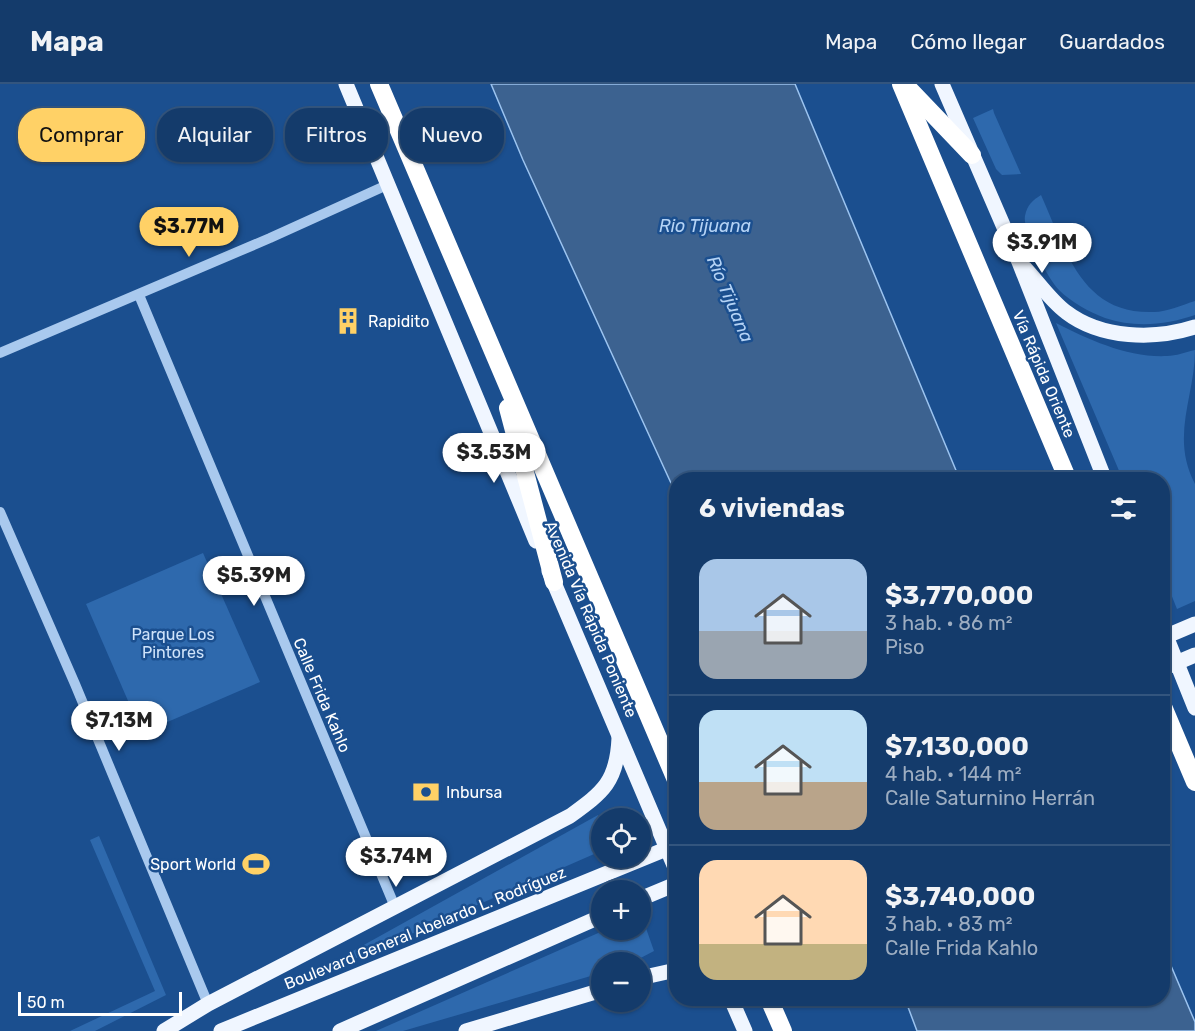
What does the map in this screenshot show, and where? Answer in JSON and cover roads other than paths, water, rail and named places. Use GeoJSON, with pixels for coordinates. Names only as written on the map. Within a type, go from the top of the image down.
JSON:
{"type":"FeatureCollection","features":[{"type":"Feature","properties":{"kind":"highway","name":"Avenida Vía Rápida Poniente"},"geometry":{"type":"LineString","coordinates":[[378,84],[669,764]]}},
{"type":"Feature","properties":{"kind":"highway"},"geometry":{"type":"LineString","coordinates":[[902,84],[972,155]]}},
{"type":"Feature","properties":{"kind":"highway","name":"Vía Rápida Oriente"},"geometry":{"type":"LineString","coordinates":[[902,84],[1065,472]]}},
{"type":"Feature","properties":{"kind":"highway"},"geometry":{"type":"LineString","coordinates":[[492,348],[554,582]]}},
{"type":"Feature","properties":{"kind":"highway"},"geometry":{"type":"LineString","coordinates":[[1170,723],[1195,782]]}},
{"type":"Feature","properties":{"kind":"highway"},"geometry":{"type":"LineString","coordinates":[[772,1006],[783,1031]]}},
{"type":"Feature","properties":{"kind":"main road","name":"Avenida Vía Rápida Poniente"},"geometry":{"type":"LineString","coordinates":[[346,84],[669,853]]}},
{"type":"Feature","properties":{"kind":"main road"},"geometry":{"type":"LineString","coordinates":[[942,84],[1019,262],[1102,472]]}},
{"type":"Feature","properties":{"kind":"main road"},"geometry":{"type":"LineString","coordinates":[[1019,262],[1066,312],[1097,327],[1140,336],[1178,332],[1195,327]]}},
{"type":"Feature","properties":{"kind":"main road"},"geometry":{"type":"LineString","coordinates":[[1170,635],[1195,624]]}},
{"type":"Feature","properties":{"kind":"main road"},"geometry":{"type":"LineString","coordinates":[[1170,646],[1195,708]]}},
{"type":"Feature","properties":{"kind":"main road"},"geometry":{"type":"LineString","coordinates":[[1170,666],[1195,655]]}},
{"type":"Feature","properties":{"kind":"main road"},"geometry":{"type":"LineString","coordinates":[[164,1031],[208,1004],[570,816],[602,792],[612,774],[618,755],[619,732]]}},
{"type":"Feature","properties":{"kind":"main road","name":"Boulevard General Abelardo L. Rodríguez"},"geometry":{"type":"LineString","coordinates":[[221,1031],[669,848]]}},
{"type":"Feature","properties":{"kind":"main road"},"geometry":{"type":"LineString","coordinates":[[651,895],[669,887]]}},
{"type":"Feature","properties":{"kind":"main road"},"geometry":{"type":"LineString","coordinates":[[340,1031],[591,921]]}},
{"type":"Feature","properties":{"kind":"main road"},"geometry":{"type":"LineString","coordinates":[[651,976],[669,972]]}},
{"type":"Feature","properties":{"kind":"main road"},"geometry":{"type":"LineString","coordinates":[[466,1031],[494,1027],[591,994]]}},
{"type":"Feature","properties":{"kind":"main road"},"geometry":{"type":"LineString","coordinates":[[734,1006],[745,1031]]}},
{"type":"Feature","properties":{"kind":"street"},"geometry":{"type":"LineString","coordinates":[[0,353],[139,295],[387,185]]}},
{"type":"Feature","properties":{"kind":"street","name":"Calle Frida Kahlo"},"geometry":{"type":"LineString","coordinates":[[139,295],[395,907]]}},
{"type":"Feature","properties":{"kind":"street"},"geometry":{"type":"LineString","coordinates":[[0,512],[71,673],[208,1004]]}},
{"type":"Feature","properties":{"kind":"water","name":"Rio Tijuana"},"geometry":{"type":"Polygon","coordinates":[[[491,84],[795,84],[957,472],[669,472],[669,479],[523,160],[504,115],[504,108],[501,108],[491,84]]]}},
{"type":"Feature","properties":{"kind":"water"},"geometry":{"type":"Polygon","coordinates":[[[1170,963],[1195,1022],[1195,1031],[917,1031],[908,1006],[1170,1006],[1170,963]]]}},
{"type":"Feature","properties":{"kind":"place","name":"Rapidito"},"geometry":{"type":"Point","coordinates":[348,321]}},
{"type":"Feature","properties":{"kind":"place","name":"Inbursa"},"geometry":{"type":"Point","coordinates":[426,792]}},
{"type":"Feature","properties":{"kind":"place","name":"Sport World"},"geometry":{"type":"Point","coordinates":[256,864]}},
{"type":"Feature","properties":{"kind":"water label","name":"Río Tijuana"},"geometry":{"type":"Point","coordinates":[730,299]}},
{"type":"Feature","properties":{"kind":"park label","name":"Parque Los Pintores"},"geometry":{"type":"Point","coordinates":[173,643]}}]}
